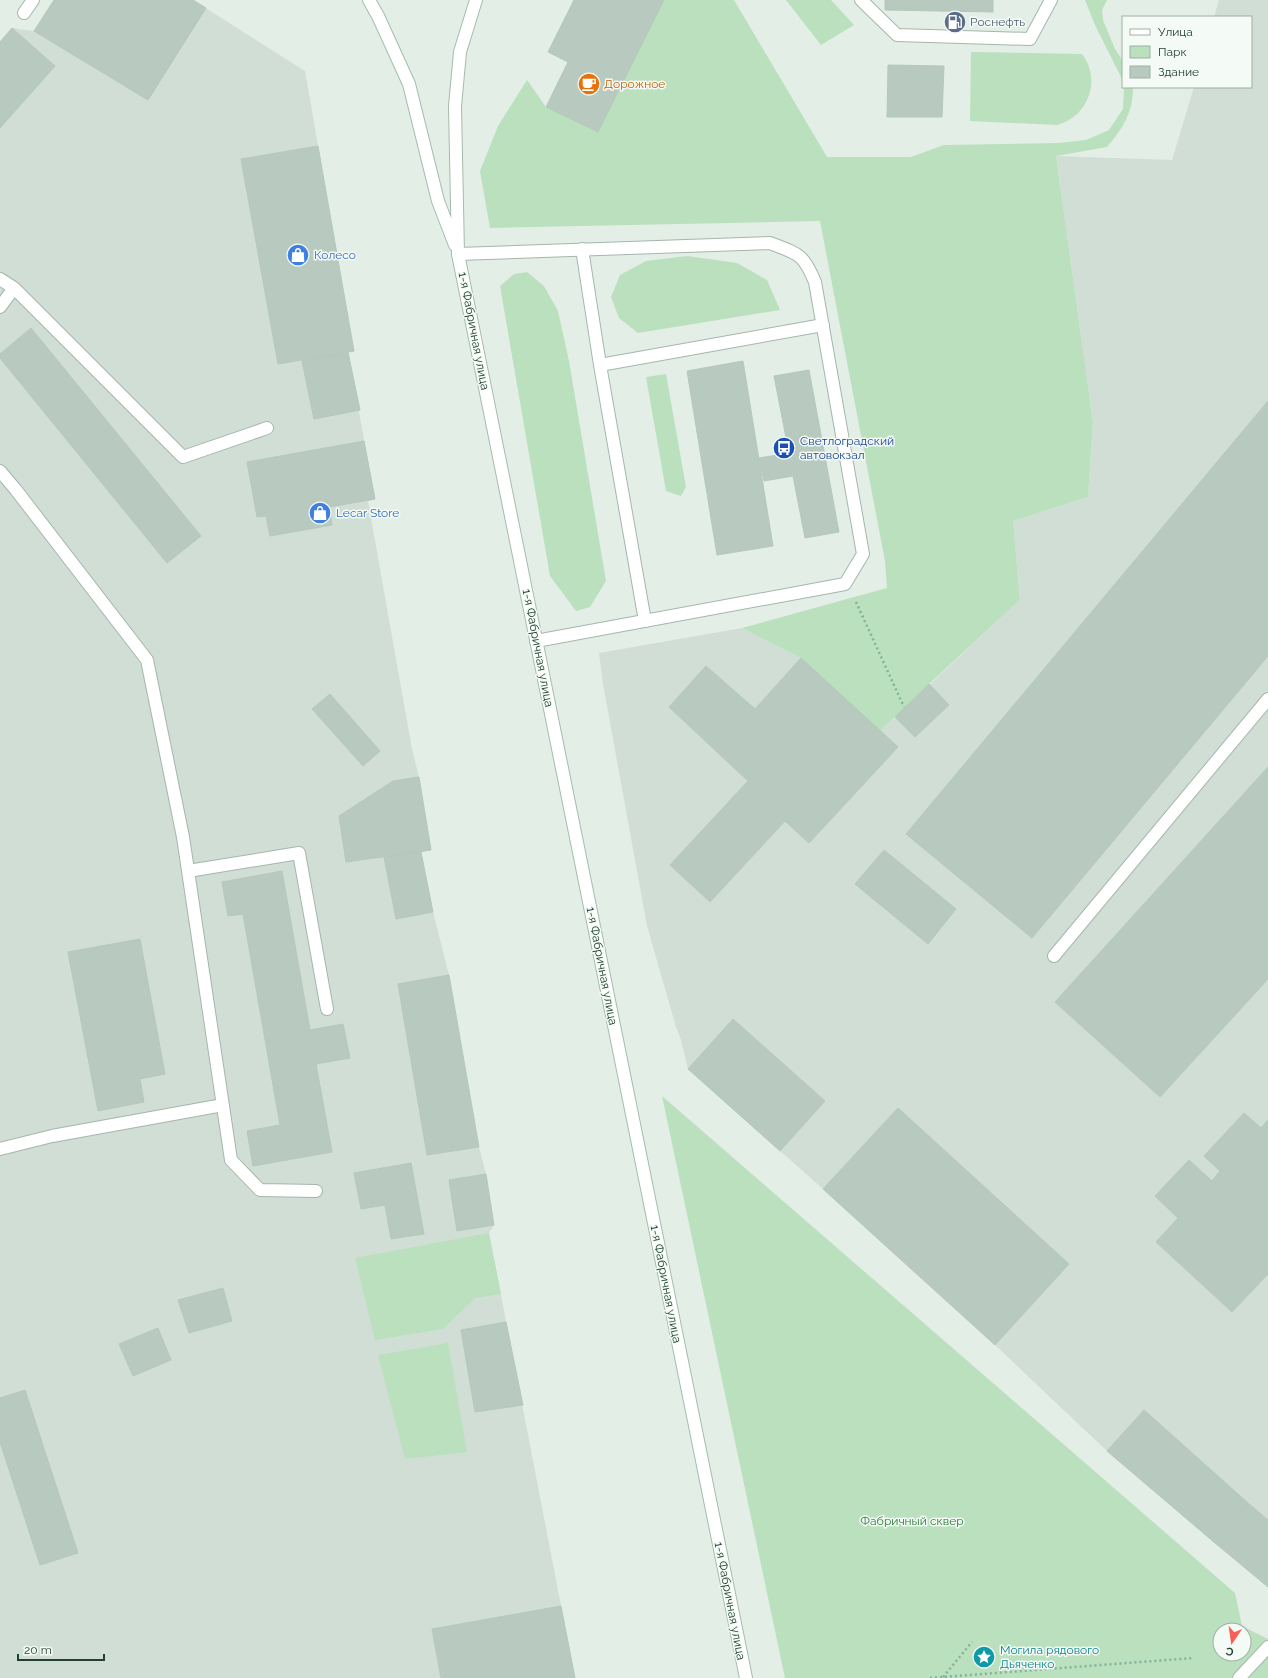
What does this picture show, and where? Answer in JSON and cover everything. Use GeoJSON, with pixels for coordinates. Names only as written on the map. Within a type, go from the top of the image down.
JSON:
{"type":"FeatureCollection","features":[{"type":"Feature","properties":{"kind":"main road"},"geometry":{"type":"LineString","coordinates":[[24,12],[33,0]]}},
{"type":"Feature","properties":{"kind":"main road"},"geometry":{"type":"LineString","coordinates":[[369,0],[378,16],[409,84],[438,202],[458,254]]}},
{"type":"Feature","properties":{"kind":"main road"},"geometry":{"type":"LineString","coordinates":[[458,254],[455,106],[460,52],[476,0]]}},
{"type":"Feature","properties":{"kind":"main road"},"geometry":{"type":"LineString","coordinates":[[861,0],[897,35],[1030,39],[1051,0]]}},
{"type":"Feature","properties":{"kind":"main road"},"geometry":{"type":"LineString","coordinates":[[458,254],[770,243],[801,255],[809,267],[815,282],[863,554],[845,584],[536,641]]}},
{"type":"Feature","properties":{"kind":"main road"},"geometry":{"type":"LineString","coordinates":[[582,250],[600,365],[645,621]]}},
{"type":"Feature","properties":{"kind":"main road","name":"1-я Фабричная улица"},"geometry":{"type":"LineString","coordinates":[[458,254],[746,1678]]}},
{"type":"Feature","properties":{"kind":"main road"},"geometry":{"type":"LineString","coordinates":[[0,279],[14,288],[183,457],[267,428]]}},
{"type":"Feature","properties":{"kind":"main road"},"geometry":{"type":"LineString","coordinates":[[0,307],[14,288]]}},
{"type":"Feature","properties":{"kind":"main road"},"geometry":{"type":"LineString","coordinates":[[600,365],[823,325]]}},
{"type":"Feature","properties":{"kind":"main road"},"geometry":{"type":"LineString","coordinates":[[0,471],[147,660],[183,837],[231,1160],[260,1190],[316,1191]]}},
{"type":"Feature","properties":{"kind":"main road"},"geometry":{"type":"LineString","coordinates":[[1054,956],[1268,699]]}},
{"type":"Feature","properties":{"kind":"main road"},"geometry":{"type":"LineString","coordinates":[[188,871],[299,853],[327,1009]]}},
{"type":"Feature","properties":{"kind":"main road"},"geometry":{"type":"LineString","coordinates":[[0,1149],[52,1136],[223,1105]]}},
{"type":"Feature","properties":{"kind":"main road"},"geometry":{"type":"LineString","coordinates":[[1239,1678],[1268,1647]]}},
{"type":"Feature","properties":{"kind":"path"},"geometry":{"type":"LineString","coordinates":[[854,598],[904,708]]}},
{"type":"Feature","properties":{"kind":"path"},"geometry":{"type":"LineString","coordinates":[[942,1677],[972,1642]]}},
{"type":"Feature","properties":{"kind":"path"},"geometry":{"type":"LineString","coordinates":[[930,1678],[1193,1658]]}},
{"type":"Feature","properties":{"kind":"shaded area"},"geometry":{"type":"Polygon","coordinates":[[[54,0],[193,0],[305,71],[354,351],[348,352],[375,499],[368,501],[431,850],[421,852],[433,912],[449,975],[494,1225],[489,1233],[575,1678],[0,1678],[0,42],[12,28],[34,31],[54,0]]]}},
{"type":"Feature","properties":{"kind":"shaded area"},"geometry":{"type":"Polygon","coordinates":[[[1219,0],[1268,0],[1268,1587],[1107,1451],[995,1345],[688,1069],[681,1040],[647,926],[603,684],[599,653],[742,628],[801,658],[880,731],[1020,600],[1013,521],[1088,497],[1093,422],[1056,156],[1172,160],[1194,88],[1252,88],[1252,16],[1214,16],[1219,0]]]}},
{"type":"Feature","properties":{"kind":"green space"},"geometry":{"type":"Polygon","coordinates":[[[664,0],[734,0],[827,157],[911,157],[944,145],[1058,143],[1086,140],[1109,130],[1123,109],[1124,88],[1133,88],[1133,96],[1126,120],[1107,147],[1056,156],[1093,422],[1088,497],[1013,521],[1020,600],[880,731],[801,658],[742,628],[887,588],[885,561],[820,221],[490,228],[480,171],[498,126],[527,80],[546,107],[598,132],[664,0]]]}},
{"type":"Feature","properties":{"kind":"green space"},"geometry":{"type":"Polygon","coordinates":[[[786,0],[831,0],[854,25],[821,45],[786,0]]]}},
{"type":"Feature","properties":{"kind":"green space"},"geometry":{"type":"Polygon","coordinates":[[[1085,0],[1107,0],[1102,10],[1103,20],[1115,49],[1122,60],[1122,79],[1095,25],[1085,0]]]}},
{"type":"Feature","properties":{"kind":"green space"},"geometry":{"type":"Polygon","coordinates":[[[971,52],[1082,54],[1088,64],[1091,75],[1089,96],[1084,106],[1077,114],[1068,121],[1057,125],[970,121],[971,52]]]}},
{"type":"Feature","properties":{"kind":"green space"},"geometry":{"type":"Polygon","coordinates":[[[687,256],[737,263],[767,280],[780,310],[638,333],[619,318],[611,297],[620,275],[646,261],[687,256]]]}},
{"type":"Feature","properties":{"kind":"green space"},"geometry":{"type":"Polygon","coordinates":[[[527,272],[544,286],[558,311],[569,361],[606,581],[590,607],[576,611],[550,576],[500,286],[514,274],[527,272]]]}},
{"type":"Feature","properties":{"kind":"green space"},"geometry":{"type":"Polygon","coordinates":[[[666,374],[686,487],[681,496],[666,491],[646,377],[666,374]]]}},
{"type":"Feature","properties":{"kind":"green space","name":"Фабричный сквер"},"geometry":{"type":"Polygon","coordinates":[[[662,1096],[1235,1593],[1241,1622],[1212,1622],[1212,1662],[1252,1662],[1252,1631],[1268,1639],[1268,1678],[785,1678],[662,1096]]]}},
{"type":"Feature","properties":{"kind":"green space"},"geometry":{"type":"Polygon","coordinates":[[[489,1233],[501,1294],[475,1298],[443,1329],[375,1340],[355,1258],[489,1233]]]}},
{"type":"Feature","properties":{"kind":"green space"},"geometry":{"type":"Polygon","coordinates":[[[448,1343],[467,1452],[405,1459],[378,1355],[448,1343]]]}},
{"type":"Feature","properties":{"kind":"building"},"geometry":{"type":"Polygon","coordinates":[[[54,0],[193,0],[206,8],[148,100],[34,31],[54,0]]]}},
{"type":"Feature","properties":{"kind":"building","name":"Дорожное"},"geometry":{"type":"Polygon","coordinates":[[[574,0],[664,0],[598,132],[546,107],[568,62],[548,52],[574,0]]]}},
{"type":"Feature","properties":{"kind":"building"},"geometry":{"type":"Polygon","coordinates":[[[885,0],[993,0],[993,12],[885,10],[885,0]]]}},
{"type":"Feature","properties":{"kind":"building"},"geometry":{"type":"Polygon","coordinates":[[[12,28],[55,66],[0,128],[0,42],[12,28]]]}},
{"type":"Feature","properties":{"kind":"building"},"geometry":{"type":"Polygon","coordinates":[[[888,65],[944,66],[942,117],[887,117],[888,65]]]}},
{"type":"Feature","properties":{"kind":"building","name":"Колесо"},"geometry":{"type":"Polygon","coordinates":[[[318,146],[354,351],[278,364],[241,159],[318,146]]]}},
{"type":"Feature","properties":{"kind":"building"},"geometry":{"type":"Polygon","coordinates":[[[31,328],[201,536],[167,563],[0,358],[0,354],[31,328]]]}},
{"type":"Feature","properties":{"kind":"building"},"geometry":{"type":"Polygon","coordinates":[[[348,352],[360,410],[314,419],[302,361],[348,352]]]}},
{"type":"Feature","properties":{"kind":"building"},"geometry":{"type":"Polygon","coordinates":[[[743,361],[773,546],[717,555],[687,371],[743,361]]]}},
{"type":"Feature","properties":{"kind":"building"},"geometry":{"type":"Polygon","coordinates":[[[809,370],[839,532],[805,538],[793,476],[764,481],[759,458],[789,453],[774,376],[809,370]]]}},
{"type":"Feature","properties":{"kind":"building"},"geometry":{"type":"Polygon","coordinates":[[[1268,401],[1268,656],[1032,938],[906,834],[1268,401]]]}},
{"type":"Feature","properties":{"kind":"building"},"geometry":{"type":"Polygon","coordinates":[[[364,441],[375,499],[329,507],[332,525],[270,536],[266,516],[257,517],[247,462],[364,441]]]}},
{"type":"Feature","properties":{"kind":"building"},"geometry":{"type":"Polygon","coordinates":[[[801,658],[898,747],[809,843],[785,821],[710,902],[670,865],[748,781],[669,707],[706,666],[755,709],[801,658]]]}},
{"type":"Feature","properties":{"kind":"building"},"geometry":{"type":"Polygon","coordinates":[[[929,684],[949,705],[915,737],[895,717],[929,684]]]}},
{"type":"Feature","properties":{"kind":"building"},"geometry":{"type":"Polygon","coordinates":[[[330,694],[380,751],[363,766],[312,709],[330,694]]]}},
{"type":"Feature","properties":{"kind":"building"},"geometry":{"type":"Polygon","coordinates":[[[1268,767],[1268,979],[1160,1097],[1055,1002],[1268,767]]]}},
{"type":"Feature","properties":{"kind":"building"},"geometry":{"type":"Polygon","coordinates":[[[419,777],[431,850],[346,862],[339,816],[393,781],[419,777]]]}},
{"type":"Feature","properties":{"kind":"building"},"geometry":{"type":"Polygon","coordinates":[[[884,850],[956,909],[928,944],[855,884],[884,850]]]}},
{"type":"Feature","properties":{"kind":"building"},"geometry":{"type":"Polygon","coordinates":[[[421,852],[433,912],[396,919],[384,857],[421,852]]]}},
{"type":"Feature","properties":{"kind":"building"},"geometry":{"type":"Polygon","coordinates":[[[282,871],[310,1030],[343,1024],[350,1058],[316,1064],[332,1152],[253,1166],[247,1131],[280,1125],[243,914],[228,916],[222,882],[282,871]]]}},
{"type":"Feature","properties":{"kind":"building"},"geometry":{"type":"Polygon","coordinates":[[[140,939],[165,1074],[140,1079],[144,1102],[98,1111],[68,952],[140,939]]]}},
{"type":"Feature","properties":{"kind":"building"},"geometry":{"type":"Polygon","coordinates":[[[449,975],[479,1147],[427,1155],[398,984],[449,975]]]}},
{"type":"Feature","properties":{"kind":"building"},"geometry":{"type":"Polygon","coordinates":[[[733,1019],[825,1101],[780,1151],[688,1069],[733,1019]]]}},
{"type":"Feature","properties":{"kind":"building"},"geometry":{"type":"Polygon","coordinates":[[[898,1108],[1069,1264],[995,1345],[823,1189],[898,1108]]]}},
{"type":"Feature","properties":{"kind":"building"},"geometry":{"type":"Polygon","coordinates":[[[1244,1113],[1261,1128],[1268,1120],[1268,1274],[1232,1312],[1156,1242],[1178,1218],[1155,1196],[1189,1160],[1212,1181],[1220,1171],[1204,1156],[1244,1113]]]}},
{"type":"Feature","properties":{"kind":"building"},"geometry":{"type":"Polygon","coordinates":[[[411,1163],[424,1234],[391,1239],[385,1205],[361,1209],[354,1173],[411,1163]]]}},
{"type":"Feature","properties":{"kind":"building"},"geometry":{"type":"Polygon","coordinates":[[[486,1174],[494,1225],[457,1231],[449,1180],[486,1174]]]}},
{"type":"Feature","properties":{"kind":"building"},"geometry":{"type":"Polygon","coordinates":[[[223,1288],[232,1321],[189,1333],[178,1300],[223,1288]]]}},
{"type":"Feature","properties":{"kind":"building"},"geometry":{"type":"Polygon","coordinates":[[[506,1322],[523,1405],[475,1412],[461,1330],[506,1322]]]}},
{"type":"Feature","properties":{"kind":"building"},"geometry":{"type":"Polygon","coordinates":[[[158,1328],[171,1360],[133,1376],[119,1344],[158,1328]]]}},
{"type":"Feature","properties":{"kind":"building"},"geometry":{"type":"Polygon","coordinates":[[[25,1390],[78,1553],[40,1565],[0,1442],[0,1398],[25,1390]]]}},
{"type":"Feature","properties":{"kind":"building"},"geometry":{"type":"Polygon","coordinates":[[[1144,1410],[1248,1503],[1215,1543],[1107,1451],[1144,1410]]]}},
{"type":"Feature","properties":{"kind":"building"},"geometry":{"type":"Polygon","coordinates":[[[1248,1503],[1268,1520],[1268,1587],[1215,1543],[1248,1503]]]}},
{"type":"Feature","properties":{"kind":"building"},"geometry":{"type":"Polygon","coordinates":[[[561,1606],[575,1678],[441,1678],[432,1629],[561,1606]]]}},
{"type":"Feature","properties":{"kind":"place","name":"Роснефть"},"geometry":{"type":"Point","coordinates":[955,22]}},
{"type":"Feature","properties":{"kind":"place","name":"Дорожное"},"geometry":{"type":"Point","coordinates":[589,84]}},
{"type":"Feature","properties":{"kind":"place","name":"Колесо"},"geometry":{"type":"Point","coordinates":[298,255]}},
{"type":"Feature","properties":{"kind":"place","name":"Светлоградский автовокзал"},"geometry":{"type":"Point","coordinates":[784,448]}},
{"type":"Feature","properties":{"kind":"place","name":"Lecar Store"},"geometry":{"type":"Point","coordinates":[320,513]}},
{"type":"Feature","properties":{"kind":"place","name":"Могила рядового Дьяченко"},"geometry":{"type":"Point","coordinates":[984,1657]}}]}
